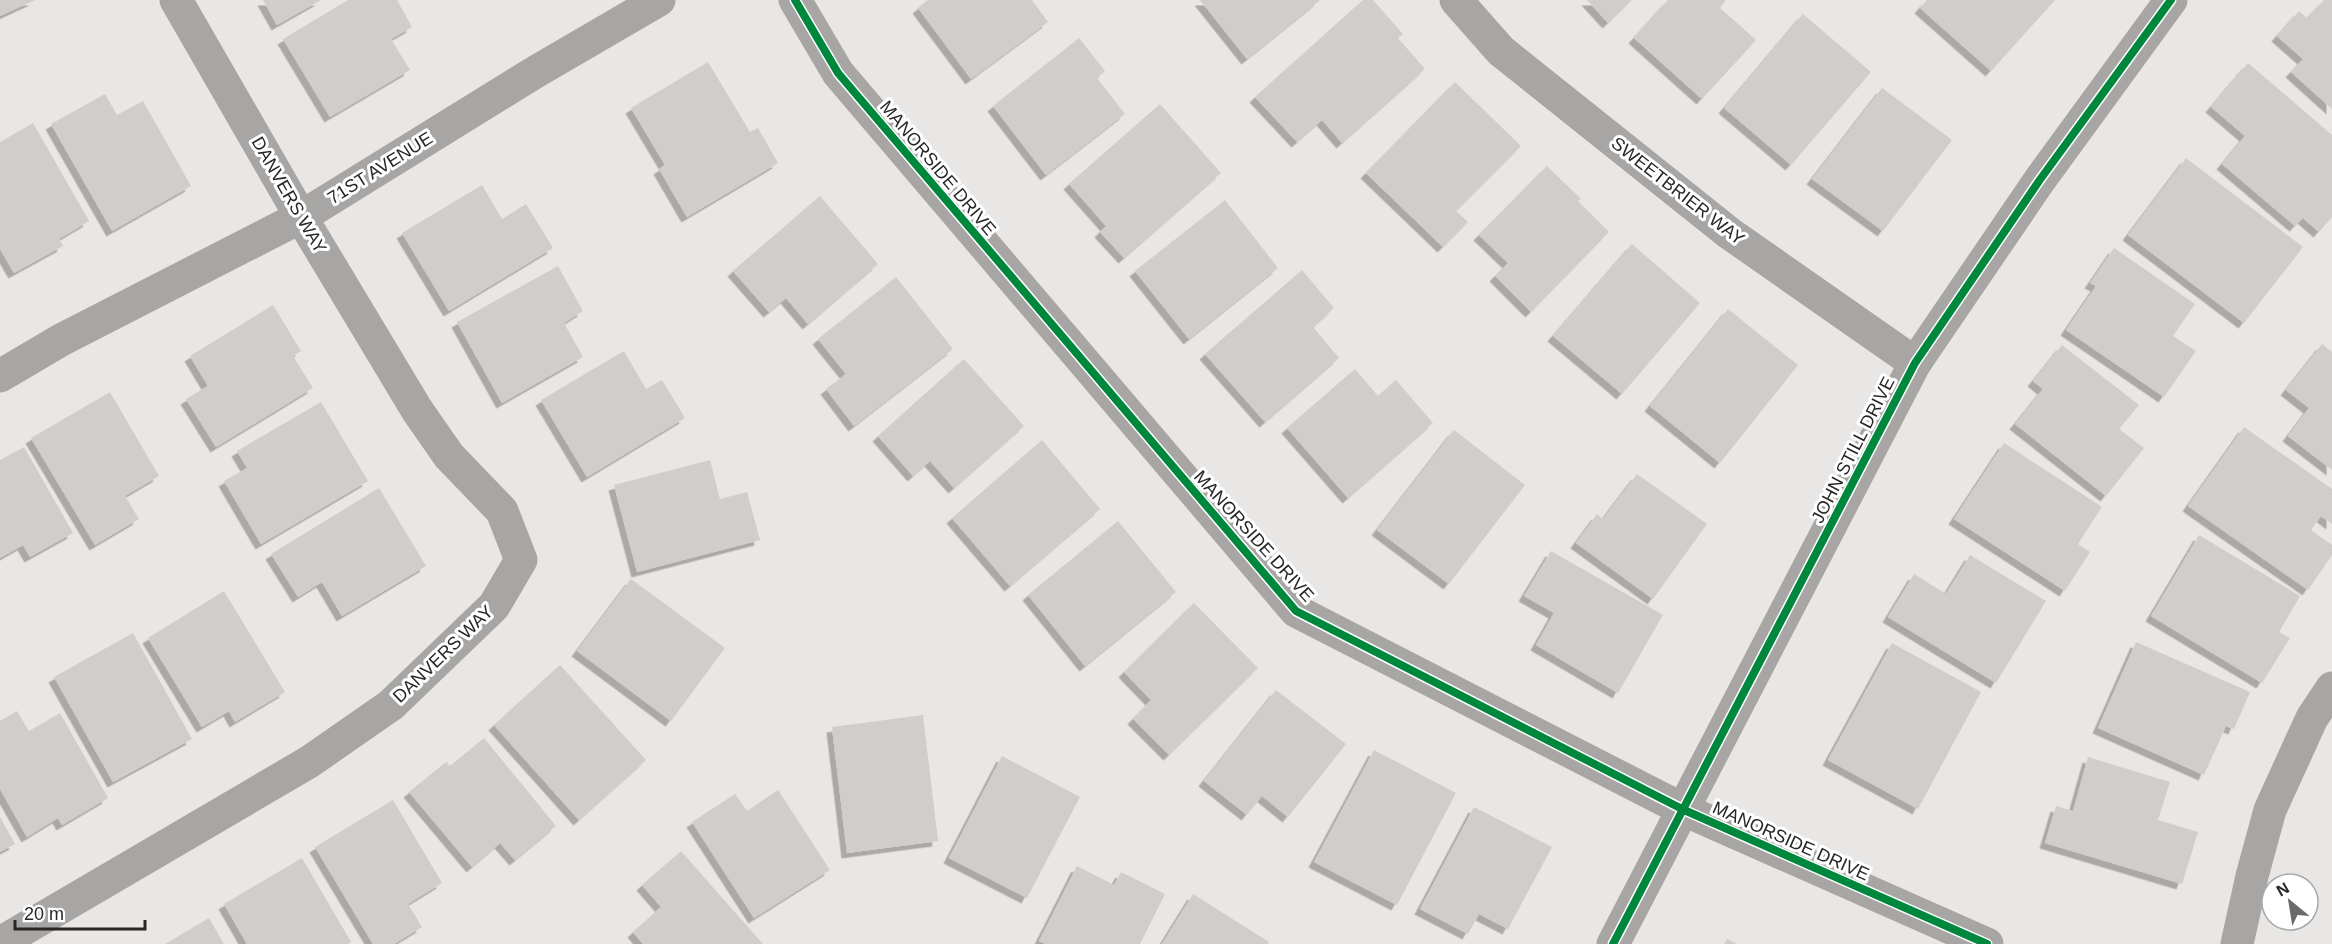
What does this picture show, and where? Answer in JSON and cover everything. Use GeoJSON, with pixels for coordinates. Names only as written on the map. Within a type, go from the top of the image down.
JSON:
{"type":"FeatureCollection","features":[{"type":"Feature","properties":{"kind":"street","name":"DANVERS WAY"},"geometry":{"type":"LineString","coordinates":[[0,943],[309,762],[391,705],[494,606],[521,560],[502,511],[449,456],[417,410],[301,217],[176,0]]}},
{"type":"Feature","properties":{"kind":"street","name":"71ST AVENUE"},"geometry":{"type":"LineString","coordinates":[[0,376],[61,340],[301,217],[537,71],[659,0]]}},
{"type":"Feature","properties":{"kind":"street","name":"MANORSIDE DRIVE"},"geometry":{"type":"LineString","coordinates":[[795,0],[838,73],[1296,611],[1684,810],[1988,944]]}},
{"type":"Feature","properties":{"kind":"street","name":"SWEETBRIER WAY"},"geometry":{"type":"LineString","coordinates":[[1456,0],[1501,51],[1711,218],[1915,363]]}},
{"type":"Feature","properties":{"kind":"street","name":"JOHN STILL DRIVE"},"geometry":{"type":"LineString","coordinates":[[1613,944],[1915,363],[2039,181],[2171,0]]}},
{"type":"Feature","properties":{"kind":"street"},"geometry":{"type":"LineString","coordinates":[[2237,944],[2270,810],[2312,718],[2332,688]]}},
{"type":"Feature","properties":{"kind":"building"},"geometry":{"type":"Polygon","coordinates":[[[0,0],[35,0],[0,16],[0,0]]]}},
{"type":"Feature","properties":{"kind":"building"},"geometry":{"type":"Polygon","coordinates":[[[263,0],[321,0],[277,25],[263,0]]]}},
{"type":"Feature","properties":{"kind":"building"},"geometry":{"type":"Polygon","coordinates":[[[348,0],[397,0],[412,27],[391,39],[410,70],[330,117],[283,39],[348,0]]]}},
{"type":"Feature","properties":{"kind":"building"},"geometry":{"type":"Polygon","coordinates":[[[928,0],[1032,0],[1048,22],[971,79],[918,8],[928,0]]]}},
{"type":"Feature","properties":{"kind":"building"},"geometry":{"type":"Polygon","coordinates":[[[1200,0],[1320,0],[1247,59],[1200,0]]]}},
{"type":"Feature","properties":{"kind":"building"},"geometry":{"type":"Polygon","coordinates":[[[1363,0],[1373,0],[1403,34],[1398,38],[1425,69],[1342,143],[1322,120],[1297,142],[1255,97],[1363,0]]]}},
{"type":"Feature","properties":{"kind":"building"},"geometry":{"type":"Polygon","coordinates":[[[1587,0],[1632,0],[1608,23],[1587,0]]]}},
{"type":"Feature","properties":{"kind":"building"},"geometry":{"type":"Polygon","coordinates":[[[1668,0],[1726,0],[1720,8],[1756,40],[1702,99],[1634,38],[1668,0]]]}},
{"type":"Feature","properties":{"kind":"building"},"geometry":{"type":"Polygon","coordinates":[[[1927,0],[2055,0],[1991,71],[1920,8],[1927,0]]]}},
{"type":"Feature","properties":{"kind":"building"},"geometry":{"type":"Polygon","coordinates":[[[2324,0],[2332,0],[2332,109],[2291,72],[2303,59],[2277,36],[2299,11],[2307,18],[2324,0]]]}},
{"type":"Feature","properties":{"kind":"building"},"geometry":{"type":"Polygon","coordinates":[[[1803,14],[1871,72],[1791,165],[1724,108],[1803,14]]]}},
{"type":"Feature","properties":{"kind":"building"},"geometry":{"type":"Polygon","coordinates":[[[1079,38],[1105,71],[1097,78],[1125,114],[1046,175],[993,106],[1079,38]]]}},
{"type":"Feature","properties":{"kind":"building"},"geometry":{"type":"Polygon","coordinates":[[[708,62],[750,132],[758,128],[778,163],[687,217],[659,169],[665,165],[631,108],[708,62]]]}},
{"type":"Feature","properties":{"kind":"building"},"geometry":{"type":"Polygon","coordinates":[[[2248,63],[2332,135],[2332,217],[2319,232],[2303,218],[2295,226],[2222,164],[2245,136],[2211,107],[2248,63]]]}},
{"type":"Feature","properties":{"kind":"building"},"geometry":{"type":"Polygon","coordinates":[[[1455,82],[1521,146],[1456,211],[1468,222],[1443,247],[1366,173],[1455,82]]]}},
{"type":"Feature","properties":{"kind":"building"},"geometry":{"type":"Polygon","coordinates":[[[1882,88],[1952,140],[1883,231],[1812,179],[1882,88]]]}},
{"type":"Feature","properties":{"kind":"building"},"geometry":{"type":"Polygon","coordinates":[[[105,94],[117,115],[143,101],[191,186],[112,231],[51,124],[105,94]]]}},
{"type":"Feature","properties":{"kind":"building"},"geometry":{"type":"Polygon","coordinates":[[[1160,104],[1221,173],[1124,258],[1100,232],[1106,226],[1069,184],[1160,104]]]}},
{"type":"Feature","properties":{"kind":"building"},"geometry":{"type":"Polygon","coordinates":[[[33,123],[89,221],[59,239],[63,246],[14,273],[0,249],[0,142],[33,123]]]}},
{"type":"Feature","properties":{"kind":"building"},"geometry":{"type":"Polygon","coordinates":[[[2186,158],[2303,247],[2244,323],[2128,235],[2186,158]]]}},
{"type":"Feature","properties":{"kind":"building"},"geometry":{"type":"Polygon","coordinates":[[[1547,166],[1581,199],[1578,201],[1609,232],[1531,312],[1495,276],[1508,263],[1479,235],[1547,166]]]}},
{"type":"Feature","properties":{"kind":"building"},"geometry":{"type":"Polygon","coordinates":[[[482,185],[502,219],[526,204],[553,248],[449,311],[402,233],[482,185]]]}},
{"type":"Feature","properties":{"kind":"building"},"geometry":{"type":"Polygon","coordinates":[[[820,196],[878,264],[808,324],[786,298],[769,312],[733,271],[820,196]]]}},
{"type":"Feature","properties":{"kind":"building"},"geometry":{"type":"Polygon","coordinates":[[[1225,200],[1278,268],[1189,339],[1135,271],[1225,200]]]}},
{"type":"Feature","properties":{"kind":"building"},"geometry":{"type":"Polygon","coordinates":[[[1632,244],[1700,303],[1622,394],[1553,336],[1632,244]]]}},
{"type":"Feature","properties":{"kind":"building"},"geometry":{"type":"Polygon","coordinates":[[[2114,248],[2195,304],[2173,336],[2196,351],[2164,397],[2066,330],[2096,286],[2090,283],[2114,248]]]}},
{"type":"Feature","properties":{"kind":"building"},"geometry":{"type":"Polygon","coordinates":[[[558,266],[583,311],[564,323],[583,357],[502,403],[457,322],[558,266]]]}},
{"type":"Feature","properties":{"kind":"building"},"geometry":{"type":"Polygon","coordinates":[[[1302,270],[1334,308],[1313,327],[1339,358],[1265,422],[1205,354],[1302,270]]]}},
{"type":"Feature","properties":{"kind":"building"},"geometry":{"type":"Polygon","coordinates":[[[896,277],[953,349],[854,426],[826,389],[846,374],[818,339],[896,277]]]}},
{"type":"Feature","properties":{"kind":"building"},"geometry":{"type":"Polygon","coordinates":[[[273,305],[301,351],[293,356],[313,388],[216,447],[186,399],[208,386],[190,356],[273,305]]]}},
{"type":"Feature","properties":{"kind":"building"},"geometry":{"type":"Polygon","coordinates":[[[1728,309],[1798,365],[1720,463],[1650,406],[1728,309]]]}},
{"type":"Feature","properties":{"kind":"building"},"geometry":{"type":"Polygon","coordinates":[[[2322,344],[2332,352],[2332,470],[2288,436],[2309,408],[2286,390],[2322,344]]]}},
{"type":"Feature","properties":{"kind":"building"},"geometry":{"type":"Polygon","coordinates":[[[2062,345],[2139,405],[2119,429],[2144,448],[2106,496],[2015,424],[2043,389],[2033,381],[2062,345]]]}},
{"type":"Feature","properties":{"kind":"building"},"geometry":{"type":"Polygon","coordinates":[[[624,351],[646,389],[662,380],[685,418],[587,477],[541,400],[624,351]]]}},
{"type":"Feature","properties":{"kind":"building"},"geometry":{"type":"Polygon","coordinates":[[[964,359],[1024,426],[954,488],[930,461],[913,476],[878,436],[964,359]]]}},
{"type":"Feature","properties":{"kind":"building"},"geometry":{"type":"Polygon","coordinates":[[[1355,369],[1378,396],[1396,380],[1433,423],[1348,498],[1287,428],[1355,369]]]}},
{"type":"Feature","properties":{"kind":"building"},"geometry":{"type":"Polygon","coordinates":[[[110,392],[159,476],[125,496],[139,519],[95,545],[31,438],[110,392]]]}},
{"type":"Feature","properties":{"kind":"building"},"geometry":{"type":"Polygon","coordinates":[[[321,402],[368,481],[261,544],[224,481],[247,468],[237,451],[321,402]]]}},
{"type":"Feature","properties":{"kind":"building"},"geometry":{"type":"Polygon","coordinates":[[[2244,427],[2332,489],[2332,524],[2321,516],[2311,530],[2332,545],[2332,555],[2308,590],[2188,506],[2244,427]]]}},
{"type":"Feature","properties":{"kind":"building"},"geometry":{"type":"Polygon","coordinates":[[[1454,430],[1525,485],[1449,584],[1377,530],[1454,430]]]}},
{"type":"Feature","properties":{"kind":"building"},"geometry":{"type":"Polygon","coordinates":[[[1042,440],[1100,509],[1010,586],[952,518],[1042,440]]]}},
{"type":"Feature","properties":{"kind":"building"},"geometry":{"type":"Polygon","coordinates":[[[2004,443],[2102,507],[2078,544],[2090,552],[2065,591],[1954,519],[2004,443]]]}},
{"type":"Feature","properties":{"kind":"building"},"geometry":{"type":"Polygon","coordinates":[[[24,447],[73,533],[30,557],[23,545],[0,558],[0,460],[24,447]]]}},
{"type":"Feature","properties":{"kind":"building"},"geometry":{"type":"Polygon","coordinates":[[[710,460],[720,499],[747,492],[760,540],[637,572],[614,485],[710,460]]]}},
{"type":"Feature","properties":{"kind":"building"},"geometry":{"type":"Polygon","coordinates":[[[1637,474],[1707,524],[1653,599],[1576,543],[1597,514],[1603,519],[1637,474]]]}},
{"type":"Feature","properties":{"kind":"building"},"geometry":{"type":"Polygon","coordinates":[[[379,488],[426,566],[342,616],[322,582],[298,597],[271,554],[379,488]]]}},
{"type":"Feature","properties":{"kind":"building"},"geometry":{"type":"Polygon","coordinates":[[[1118,521],[1176,592],[1085,666],[1028,595],[1118,521]]]}},
{"type":"Feature","properties":{"kind":"building"},"geometry":{"type":"Polygon","coordinates":[[[2199,535],[2300,596],[2279,632],[2290,638],[2262,683],[2151,616],[2199,535]]]}},
{"type":"Feature","properties":{"kind":"building"},"geometry":{"type":"Polygon","coordinates":[[[1551,551],[1663,615],[1618,693],[1536,645],[1554,613],[1524,596],[1551,551]]]}},
{"type":"Feature","properties":{"kind":"building"},"geometry":{"type":"Polygon","coordinates":[[[1970,555],[2046,601],[1996,683],[1888,617],[1914,574],[1946,594],[1970,555]]]}},
{"type":"Feature","properties":{"kind":"building"},"geometry":{"type":"Polygon","coordinates":[[[631,579],[725,648],[671,721],[577,651],[631,579]]]}},
{"type":"Feature","properties":{"kind":"building"},"geometry":{"type":"Polygon","coordinates":[[[224,591],[285,692],[235,722],[229,711],[202,727],[148,638],[224,591]]]}},
{"type":"Feature","properties":{"kind":"building"},"geometry":{"type":"Polygon","coordinates":[[[1194,603],[1258,668],[1169,755],[1133,719],[1151,700],[1124,672],[1194,603]]]}},
{"type":"Feature","properties":{"kind":"building"},"geometry":{"type":"Polygon","coordinates":[[[133,633],[192,739],[113,782],[54,677],[133,633]]]}},
{"type":"Feature","properties":{"kind":"building"},"geometry":{"type":"Polygon","coordinates":[[[2136,642],[2250,692],[2234,729],[2226,726],[2204,775],[2098,728],[2136,642]]]}},
{"type":"Feature","properties":{"kind":"building"},"geometry":{"type":"Polygon","coordinates":[[[1892,643],[1981,692],[1918,809],[1828,760],[1892,643]]]}},
{"type":"Feature","properties":{"kind":"building"},"geometry":{"type":"Polygon","coordinates":[[[560,665],[646,760],[579,820],[494,725],[560,665]]]}},
{"type":"Feature","properties":{"kind":"building"},"geometry":{"type":"Polygon","coordinates":[[[1276,690],[1346,744],[1288,817],[1262,796],[1247,815],[1204,781],[1276,690]]]}},
{"type":"Feature","properties":{"kind":"building"},"geometry":{"type":"Polygon","coordinates":[[[17,711],[29,731],[60,713],[108,798],[62,825],[58,818],[27,837],[0,789],[0,721],[17,711]]]}},
{"type":"Feature","properties":{"kind":"building"},"geometry":{"type":"Polygon","coordinates":[[[923,715],[938,841],[847,853],[832,727],[923,715]]]}},
{"type":"Feature","properties":{"kind":"building"},"geometry":{"type":"Polygon","coordinates":[[[484,738],[556,826],[515,860],[500,843],[472,867],[409,792],[446,762],[450,766],[484,738]]]}},
{"type":"Feature","properties":{"kind":"building"},"geometry":{"type":"Polygon","coordinates":[[[1374,750],[1456,793],[1397,905],[1314,862],[1374,750]]]}},
{"type":"Feature","properties":{"kind":"building"},"geometry":{"type":"Polygon","coordinates":[[[1002,756],[1080,797],[1027,898],[949,858],[1002,756]]]}},
{"type":"Feature","properties":{"kind":"building"},"geometry":{"type":"Polygon","coordinates":[[[2088,757],[2170,782],[2158,820],[2198,832],[2182,884],[2045,843],[2056,806],[2073,811],[2088,757]]]}},
{"type":"Feature","properties":{"kind":"building"},"geometry":{"type":"Polygon","coordinates":[[[778,790],[830,870],[754,918],[692,822],[735,794],[747,811],[778,790]]]}},
{"type":"Feature","properties":{"kind":"building"},"geometry":{"type":"Polygon","coordinates":[[[393,800],[442,883],[408,904],[422,927],[394,944],[373,944],[315,847],[393,800]]]}},
{"type":"Feature","properties":{"kind":"building"},"geometry":{"type":"Polygon","coordinates":[[[1474,807],[1552,847],[1508,929],[1479,914],[1468,934],[1420,909],[1474,807]]]}},
{"type":"Feature","properties":{"kind":"building"},"geometry":{"type":"Polygon","coordinates":[[[0,817],[15,844],[0,852],[0,817]]]}},
{"type":"Feature","properties":{"kind":"building"},"geometry":{"type":"Polygon","coordinates":[[[681,851],[763,944],[643,944],[633,932],[661,907],[642,885],[681,851]]]}},
{"type":"Feature","properties":{"kind":"building"},"geometry":{"type":"Polygon","coordinates":[[[302,858],[351,942],[348,944],[247,944],[224,904],[302,858]]]}},
{"type":"Feature","properties":{"kind":"building"},"geometry":{"type":"Polygon","coordinates":[[[1077,866],[1114,885],[1121,872],[1165,894],[1140,944],[1046,944],[1039,941],[1077,866]]]}},
{"type":"Feature","properties":{"kind":"building"},"geometry":{"type":"Polygon","coordinates":[[[1193,894],[1269,942],[1268,944],[1162,944],[1193,894]]]}},
{"type":"Feature","properties":{"kind":"building"},"geometry":{"type":"Polygon","coordinates":[[[209,918],[224,944],[165,944],[209,918]]]}},
{"type":"Feature","properties":{"kind":"building"},"geometry":{"type":"Polygon","coordinates":[[[1727,939],[1737,944],[1724,944],[1727,939]]]}},
{"type":"Feature","properties":{"kind":"cycle path"},"geometry":{"type":"LineString","coordinates":[[795,0],[838,73],[1296,611],[1684,810],[1987,944]]}},
{"type":"Feature","properties":{"kind":"cycle path"},"geometry":{"type":"LineString","coordinates":[[1613,944],[1915,363],[2039,181],[2171,0]]}}]}
